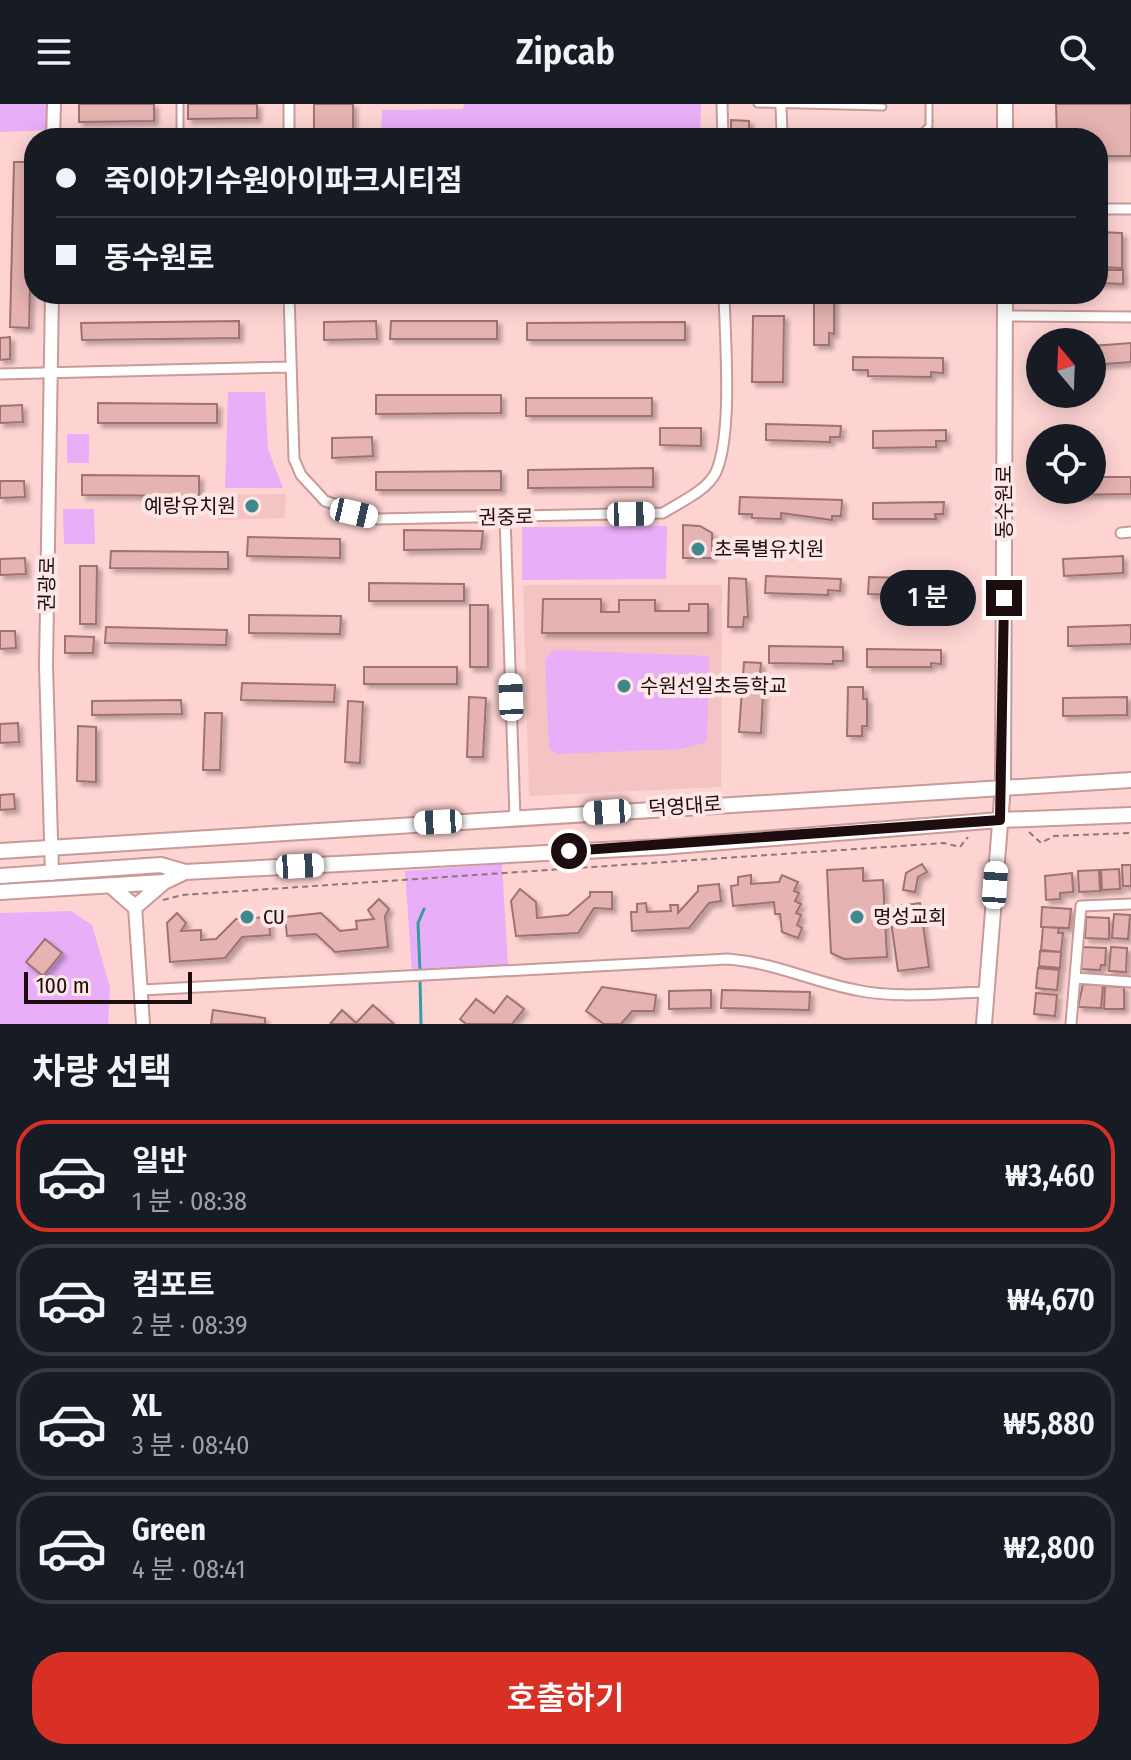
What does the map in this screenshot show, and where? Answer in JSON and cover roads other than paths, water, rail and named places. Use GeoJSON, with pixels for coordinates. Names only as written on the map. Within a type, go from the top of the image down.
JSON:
{"type":"FeatureCollection","features":[{"type":"Feature","properties":{"kind":"main road"},"geometry":{"type":"LineString","coordinates":[[1005,104],[1005,128]]}},
{"type":"Feature","properties":{"kind":"main road","name":"동수원로"},"geometry":{"type":"LineString","coordinates":[[984,1024],[1003,786],[1005,304]]}},
{"type":"Feature","properties":{"kind":"main road","name":"덕영대로"},"geometry":{"type":"LineString","coordinates":[[0,851],[1131,780]]}},
{"type":"Feature","properties":{"kind":"main road","name":"덕영대로"},"geometry":{"type":"LineString","coordinates":[[0,876],[161,865],[185,872],[661,847],[1000,820],[1131,815]]}},
{"type":"Feature","properties":{"kind":"main road","name":"덕영대로"},"geometry":{"type":"LineString","coordinates":[[0,892],[164,882],[185,872]]}},
{"type":"Feature","properties":{"kind":"main road"},"geometry":{"type":"LineString","coordinates":[[110,885],[135,907],[164,882]]}},
{"type":"Feature","properties":{"kind":"street"},"geometry":{"type":"LineString","coordinates":[[53,128],[54,104]]}},
{"type":"Feature","properties":{"kind":"street"},"geometry":{"type":"LineString","coordinates":[[289,104],[289,128]]}},
{"type":"Feature","properties":{"kind":"street"},"geometry":{"type":"LineString","coordinates":[[722,104],[723,128]]}},
{"type":"Feature","properties":{"kind":"street"},"geometry":{"type":"LineString","coordinates":[[781,106],[782,128]]}},
{"type":"Feature","properties":{"kind":"street"},"geometry":{"type":"LineString","coordinates":[[1108,209],[1131,209]]}},
{"type":"Feature","properties":{"kind":"street","name":"권광로"},"geometry":{"type":"LineString","coordinates":[[52,304],[46,666],[52,874]]}},
{"type":"Feature","properties":{"kind":"street","name":"권중로"},"geometry":{"type":"LineString","coordinates":[[289,304],[294,459],[301,475],[325,501],[378,519],[663,513],[701,490],[715,473],[722,443],[724,304]]}},
{"type":"Feature","properties":{"kind":"street"},"geometry":{"type":"LineString","coordinates":[[1005,316],[1131,317]]}},
{"type":"Feature","properties":{"kind":"street"},"geometry":{"type":"LineString","coordinates":[[0,374],[289,367]]}},
{"type":"Feature","properties":{"kind":"street"},"geometry":{"type":"LineString","coordinates":[[505,517],[515,818]]}},
{"type":"Feature","properties":{"kind":"street"},"geometry":{"type":"LineString","coordinates":[[1071,1024],[1081,906],[1131,904]]}},
{"type":"Feature","properties":{"kind":"street"},"geometry":{"type":"LineString","coordinates":[[135,907],[143,1024]]}},
{"type":"Feature","properties":{"kind":"street"},"geometry":{"type":"LineString","coordinates":[[142,990],[728,959],[768,963],[858,991],[919,994],[987,992]]}},
{"type":"Feature","properties":{"kind":"street"},"geometry":{"type":"LineString","coordinates":[[1075,978],[1131,982]]}},
{"type":"Feature","properties":{"kind":"lane"},"geometry":{"type":"LineString","coordinates":[[180,104],[180,128]]}},
{"type":"Feature","properties":{"kind":"lane"},"geometry":{"type":"LineString","coordinates":[[757,104],[883,107]]}},
{"type":"Feature","properties":{"kind":"lane"},"geometry":{"type":"LineString","coordinates":[[927,128],[929,105]]}},
{"type":"Feature","properties":{"kind":"waterway"},"geometry":{"type":"LineString","coordinates":[[420,971],[418,923],[424,909]]}},
{"type":"Feature","properties":{"kind":"waterway"},"geometry":{"type":"LineString","coordinates":[[420,979],[421,1024]]}},
{"type":"Feature","properties":{"kind":"place","name":"예랑유치원"},"geometry":{"type":"Point","coordinates":[252,506]}},
{"type":"Feature","properties":{"kind":"place","name":"초록별유치원"},"geometry":{"type":"Point","coordinates":[698,549]}},
{"type":"Feature","properties":{"kind":"place","name":"수원선일초등학교"},"geometry":{"type":"Point","coordinates":[624,686]}},
{"type":"Feature","properties":{"kind":"place","name":"CU"},"geometry":{"type":"Point","coordinates":[247,917]}},
{"type":"Feature","properties":{"kind":"place","name":"명성교회"},"geometry":{"type":"Point","coordinates":[857,917]}}]}
